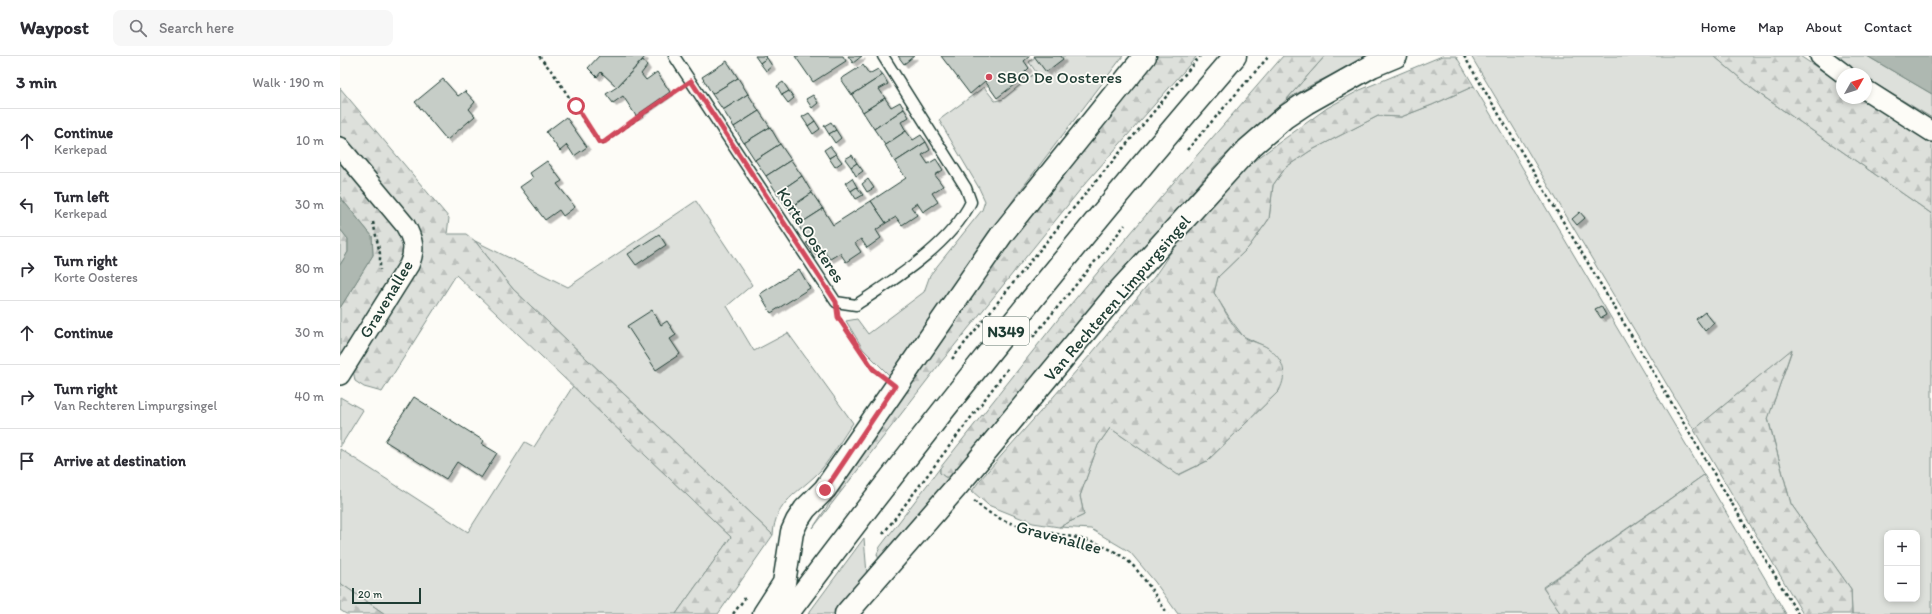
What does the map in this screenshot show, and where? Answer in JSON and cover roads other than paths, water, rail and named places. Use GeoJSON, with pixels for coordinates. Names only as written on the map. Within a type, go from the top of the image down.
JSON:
{"type":"FeatureCollection","features":[{"type":"Feature","properties":{"kind":"main road"},"geometry":{"type":"LineString","coordinates":[[764,614],[780,591],[786,576],[792,532],[805,509],[825,490],[895,386],[1002,234],[1145,56]]}},
{"type":"Feature","properties":{"kind":"main road","name":"N349"},"geometry":{"type":"LineString","coordinates":[[787,614],[864,512],[1000,340],[1127,182],[1235,56]]}},
{"type":"Feature","properties":{"kind":"main road","name":"Van Rechteren Limpurgsingel"},"geometry":{"type":"LineString","coordinates":[[846,614],[958,485],[1118,292],[1248,149],[1285,117],[1306,103],[1372,66],[1396,56]]}},
{"type":"Feature","properties":{"kind":"street"},"geometry":{"type":"LineString","coordinates":[[1820,56],[1836,68]]}},
{"type":"Feature","properties":{"kind":"street"},"geometry":{"type":"LineString","coordinates":[[1872,94],[1932,132]]}},
{"type":"Feature","properties":{"kind":"street","name":"Gravenallee"},"geometry":{"type":"LineString","coordinates":[[340,147],[405,225],[410,233],[414,247],[409,265],[340,375]]}},
{"type":"Feature","properties":{"kind":"lane","name":"Korte Oosteres"},"geometry":{"type":"LineString","coordinates":[[674,56],[836,302],[856,305],[925,257],[964,216],[971,202],[966,188],[883,56]]}},
{"type":"Feature","properties":{"kind":"place","name":"SBO De Oosteres"},"geometry":{"type":"Point","coordinates":[989,77]}}]}
